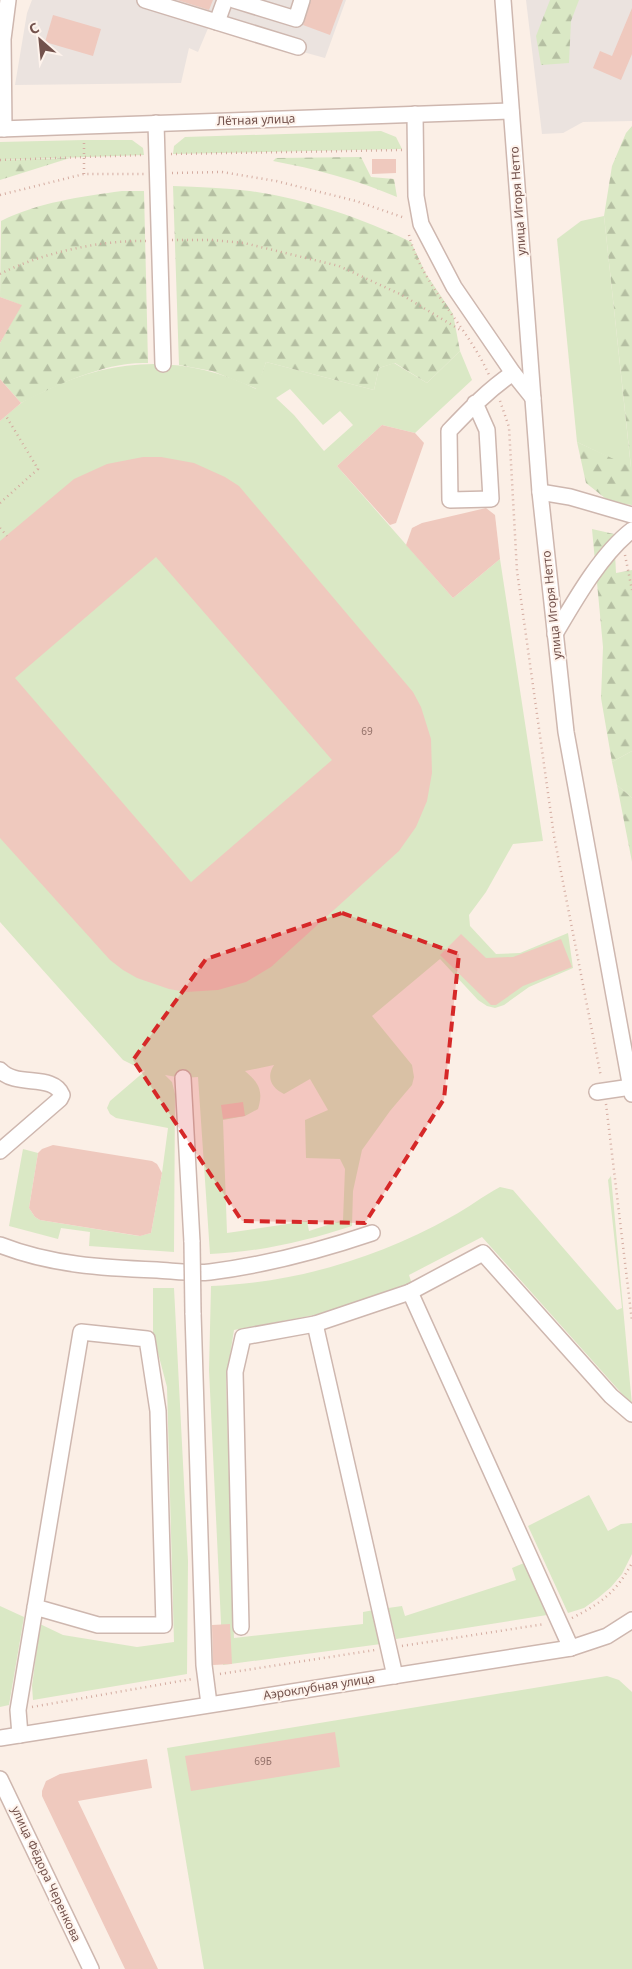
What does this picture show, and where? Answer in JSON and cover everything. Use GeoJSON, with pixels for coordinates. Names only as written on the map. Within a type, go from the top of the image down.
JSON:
{"type":"FeatureCollection","features":[{"type":"Feature","properties":{"kind":"street"},"geometry":{"type":"LineString","coordinates":[[2,129],[3,39],[8,0]]}},
{"type":"Feature","properties":{"kind":"street"},"geometry":{"type":"LineString","coordinates":[[145,0],[298,47]]}},
{"type":"Feature","properties":{"kind":"street"},"geometry":{"type":"LineString","coordinates":[[217,22],[225,0]]}},
{"type":"Feature","properties":{"kind":"street"},"geometry":{"type":"LineString","coordinates":[[234,0],[296,19],[302,0]]}},
{"type":"Feature","properties":{"kind":"street","name":"улица Игоря Нетто"},"geometry":{"type":"LineString","coordinates":[[503,0],[540,492],[566,732],[632,1090]]}},
{"type":"Feature","properties":{"kind":"street","name":"Лётная улица"},"geometry":{"type":"LineString","coordinates":[[2,129],[511,111]]}},
{"type":"Feature","properties":{"kind":"street"},"geometry":{"type":"LineString","coordinates":[[414,114],[416,196],[421,224],[454,287],[512,373],[533,398]]}},
{"type":"Feature","properties":{"kind":"street"},"geometry":{"type":"LineString","coordinates":[[156,123],[163,364]]}},
{"type":"Feature","properties":{"kind":"street"},"geometry":{"type":"LineString","coordinates":[[475,403],[487,430],[491,499],[450,500],[449,431],[475,403],[512,373]]}},
{"type":"Feature","properties":{"kind":"street"},"geometry":{"type":"LineString","coordinates":[[540,492],[570,497],[632,515]]}},
{"type":"Feature","properties":{"kind":"street"},"geometry":{"type":"LineString","coordinates":[[555,634],[579,593],[627,534]]}},
{"type":"Feature","properties":{"kind":"street"},"geometry":{"type":"LineString","coordinates":[[0,1070],[11,1078],[47,1082],[55,1086],[62,1095],[60,1099],[0,1151]]}},
{"type":"Feature","properties":{"kind":"street"},"geometry":{"type":"LineString","coordinates":[[183,1078],[192,1242],[205,1677],[209,1704]]}},
{"type":"Feature","properties":{"kind":"street"},"geometry":{"type":"LineString","coordinates":[[601,1092],[632,1090]]}},
{"type":"Feature","properties":{"kind":"street"},"geometry":{"type":"LineString","coordinates":[[0,1246],[22,1254],[74,1266],[207,1273],[256,1265],[326,1248],[372,1234]]}},
{"type":"Feature","properties":{"kind":"street"},"geometry":{"type":"LineString","coordinates":[[241,1627],[235,1372],[243,1338],[315,1324],[410,1292],[483,1252],[611,1396],[632,1414]]}},
{"type":"Feature","properties":{"kind":"street"},"geometry":{"type":"LineString","coordinates":[[410,1292],[571,1648]]}},
{"type":"Feature","properties":{"kind":"street"},"geometry":{"type":"LineString","coordinates":[[315,1324],[395,1676]]}},
{"type":"Feature","properties":{"kind":"street"},"geometry":{"type":"LineString","coordinates":[[20,1735],[18,1710],[35,1607],[81,1332],[147,1339],[158,1411],[164,1625],[98,1625],[35,1607]]}},
{"type":"Feature","properties":{"kind":"street","name":"Аэроклубная улица"},"geometry":{"type":"LineString","coordinates":[[0,1738],[571,1648],[608,1636],[632,1620]]}},
{"type":"Feature","properties":{"kind":"street","name":"улица Фёдора Черенкова"},"geometry":{"type":"LineString","coordinates":[[0,1779],[91,1969]]}},
{"type":"Feature","properties":{"kind":"path"},"geometry":{"type":"LineString","coordinates":[[84,140],[84,174]]}},
{"type":"Feature","properties":{"kind":"path"},"geometry":{"type":"LineString","coordinates":[[172,154],[402,149]]}},
{"type":"Feature","properties":{"kind":"path"},"geometry":{"type":"LineString","coordinates":[[0,160],[144,155]]}},
{"type":"Feature","properties":{"kind":"path"},"geometry":{"type":"LineString","coordinates":[[173,173],[222,172],[276,181],[356,201],[405,218]]}},
{"type":"Feature","properties":{"kind":"path"},"geometry":{"type":"LineString","coordinates":[[0,195],[84,174],[147,174]]}},
{"type":"Feature","properties":{"kind":"path"},"geometry":{"type":"LineString","coordinates":[[0,274],[40,259],[104,244],[212,240],[244,242],[339,266],[402,295],[464,332]]}},
{"type":"Feature","properties":{"kind":"path"},"geometry":{"type":"LineString","coordinates":[[411,242],[426,274],[486,366],[509,427],[517,571],[554,836],[601,1092],[632,1321]]}},
{"type":"Feature","properties":{"kind":"path"},"geometry":{"type":"LineString","coordinates":[[0,503],[38,470],[6,416]]}},
{"type":"Feature","properties":{"kind":"path"},"geometry":{"type":"LineString","coordinates":[[0,528],[7,536]]}},
{"type":"Feature","properties":{"kind":"path"},"geometry":{"type":"LineString","coordinates":[[627,534],[632,590]]}},
{"type":"Feature","properties":{"kind":"path"},"geometry":{"type":"LineString","coordinates":[[568,1620],[586,1612],[613,1592],[632,1563]]}},
{"type":"Feature","properties":{"kind":"path"},"geometry":{"type":"LineString","coordinates":[[401,1646],[549,1624]]}},
{"type":"Feature","properties":{"kind":"path"},"geometry":{"type":"LineString","coordinates":[[18,1710],[205,1677],[382,1649]]}},
{"type":"Feature","properties":{"kind":"highlighted area"},"geometry":{"type":"Polygon","coordinates":[[[342,913],[459,954],[444,1099],[365,1223],[242,1221],[133,1060],[206,959],[342,913]]]}},
{"type":"Feature","properties":{"kind":"shaded area"},"geometry":{"type":"Polygon","coordinates":[[[32,0],[346,0],[325,58],[209,26],[198,52],[189,48],[181,83],[15,85],[27,13],[32,0]]]}},
{"type":"Feature","properties":{"kind":"shaded area"},"geometry":{"type":"Polygon","coordinates":[[[526,0],[632,0],[632,121],[583,122],[563,133],[542,134],[526,0]]]}},
{"type":"Feature","properties":{"kind":"green space"},"geometry":{"type":"Polygon","coordinates":[[[550,0],[579,0],[571,21],[569,63],[541,65],[536,36],[550,0]]]}},
{"type":"Feature","properties":{"kind":"green space"},"geometry":{"type":"Polygon","coordinates":[[[632,126],[632,505],[610,502],[586,483],[577,442],[631,467],[604,216],[612,166],[626,133],[632,126]]]}},
{"type":"Feature","properties":{"kind":"green space"},"geometry":{"type":"Polygon","coordinates":[[[381,131],[396,137],[402,149],[173,154],[174,146],[185,137],[381,131]]]}},
{"type":"Feature","properties":{"kind":"green space"},"geometry":{"type":"Polygon","coordinates":[[[132,140],[143,148],[144,155],[0,160],[0,142],[132,140]]]}},
{"type":"Feature","properties":{"kind":"green space"},"geometry":{"type":"Polygon","coordinates":[[[361,157],[371,177],[394,179],[397,197],[367,185],[336,176],[273,161],[276,158],[361,157]]]}},
{"type":"Feature","properties":{"kind":"green space"},"geometry":{"type":"Polygon","coordinates":[[[70,158],[0,180],[0,160],[70,158]]]}},
{"type":"Feature","properties":{"kind":"green space"},"geometry":{"type":"Polygon","coordinates":[[[173,186],[241,190],[292,199],[353,217],[411,242],[426,274],[453,314],[460,351],[427,383],[395,363],[379,368],[374,390],[266,362],[257,389],[212,371],[179,365],[173,186]]]}},
{"type":"Feature","properties":{"kind":"green space"},"geometry":{"type":"Polygon","coordinates":[[[122,191],[144,191],[148,363],[132,363],[99,370],[66,382],[21,403],[0,379],[0,343],[21,305],[0,297],[1,221],[45,205],[75,198],[122,191]]]}},
{"type":"Feature","properties":{"kind":"green space"},"geometry":{"type":"Polygon","coordinates":[[[604,216],[631,468],[577,442],[557,239],[581,221],[604,216]]]}},
{"type":"Feature","properties":{"kind":"green space"},"geometry":{"type":"Polygon","coordinates":[[[460,351],[472,380],[415,433],[382,425],[337,466],[453,598],[500,559],[543,841],[513,844],[486,892],[469,915],[470,926],[496,954],[520,953],[568,933],[573,968],[529,987],[504,1005],[495,1008],[487,1006],[478,1000],[440,959],[372,1016],[412,1065],[414,1077],[412,1085],[390,1111],[362,1150],[353,1191],[352,1226],[282,1245],[247,1251],[210,1254],[198,1077],[183,1078],[165,1075],[172,1082],[175,1094],[174,1252],[89,1246],[90,1232],[61,1228],[58,1239],[9,1226],[23,1149],[38,1153],[29,1208],[35,1217],[40,1220],[139,1236],[151,1233],[168,1128],[116,1118],[110,1114],[107,1108],[110,1101],[145,1071],[123,1060],[0,922],[0,421],[23,402],[47,390],[99,371],[126,366],[178,365],[230,378],[256,389],[266,362],[374,390],[379,368],[394,363],[427,383],[460,351]],[[290,389],[276,398],[294,415],[324,451],[353,425],[340,411],[323,425],[290,389]],[[274,1065],[245,1071],[259,1087],[260,1102],[258,1109],[245,1116],[223,1120],[227,1233],[307,1221],[309,1231],[343,1220],[345,1169],[340,1159],[306,1158],[305,1120],[328,1110],[310,1079],[284,1094],[276,1089],[270,1078],[274,1065]]]}},
{"type":"Feature","properties":{"kind":"green space"},"geometry":{"type":"Polygon","coordinates":[[[592,529],[614,534],[616,573],[632,570],[632,751],[612,762],[601,698],[603,647],[592,529]]]}},
{"type":"Feature","properties":{"kind":"green space"},"geometry":{"type":"Polygon","coordinates":[[[632,751],[632,798],[617,785],[612,762],[632,751]]]}},
{"type":"Feature","properties":{"kind":"green space"},"geometry":{"type":"Polygon","coordinates":[[[617,785],[632,798],[632,862],[617,785]]]}},
{"type":"Feature","properties":{"kind":"green space"},"geometry":{"type":"Polygon","coordinates":[[[611,1176],[632,1405],[482,1237],[409,1275],[412,1284],[315,1315],[234,1330],[226,1381],[234,1638],[363,1624],[363,1612],[374,1610],[381,1644],[223,1665],[209,1370],[211,1286],[274,1280],[305,1274],[365,1256],[423,1232],[500,1187],[513,1190],[617,1310],[622,1308],[608,1180],[611,1176]]]}},
{"type":"Feature","properties":{"kind":"green space"},"geometry":{"type":"Polygon","coordinates":[[[153,1288],[174,1288],[188,1561],[187,1674],[33,1700],[32,1686],[40,1624],[63,1635],[137,1647],[174,1642],[167,1387],[153,1334],[153,1288]]]}},
{"type":"Feature","properties":{"kind":"green space"},"geometry":{"type":"Polygon","coordinates":[[[589,1495],[608,1531],[621,1524],[632,1523],[632,1554],[622,1574],[611,1587],[584,1608],[568,1613],[528,1526],[589,1495]]]}},
{"type":"Feature","properties":{"kind":"green space"},"geometry":{"type":"Polygon","coordinates":[[[524,1563],[547,1615],[396,1639],[388,1608],[402,1606],[405,1616],[516,1580],[512,1568],[524,1563]]]}},
{"type":"Feature","properties":{"kind":"green space"},"geometry":{"type":"Polygon","coordinates":[[[0,1606],[24,1617],[9,1705],[0,1707],[0,1606]]]}},
{"type":"Feature","properties":{"kind":"green space"},"geometry":{"type":"Polygon","coordinates":[[[607,1676],[619,1680],[632,1692],[632,1969],[204,1969],[167,1748],[607,1676]]]}},
{"type":"Feature","properties":{"kind":"building"},"geometry":{"type":"Polygon","coordinates":[[[177,0],[213,0],[209,10],[177,0]]]}},
{"type":"Feature","properties":{"kind":"building"},"geometry":{"type":"Polygon","coordinates":[[[311,0],[343,0],[330,35],[303,25],[311,0]]]}},
{"type":"Feature","properties":{"kind":"building"},"geometry":{"type":"Polygon","coordinates":[[[632,8],[632,54],[621,80],[593,68],[600,51],[612,56],[632,8]]]}},
{"type":"Feature","properties":{"kind":"building"},"geometry":{"type":"Polygon","coordinates":[[[53,15],[101,29],[93,56],[45,42],[53,15]]]}},
{"type":"Feature","properties":{"kind":"building"},"geometry":{"type":"Polygon","coordinates":[[[372,159],[396,159],[396,173],[372,174],[372,159]]]}},
{"type":"Feature","properties":{"kind":"building"},"geometry":{"type":"Polygon","coordinates":[[[0,297],[22,305],[0,343],[0,297]]]}},
{"type":"Feature","properties":{"kind":"building"},"geometry":{"type":"Polygon","coordinates":[[[0,379],[21,403],[0,421],[0,379]]]}},
{"type":"Feature","properties":{"kind":"building"},"geometry":{"type":"Polygon","coordinates":[[[382,425],[415,433],[424,443],[396,523],[390,525],[337,466],[382,425]]]}},
{"type":"Feature","properties":{"kind":"building"},"geometry":{"type":"Polygon","coordinates":[[[143,457],[161,457],[194,463],[225,477],[239,486],[413,692],[421,707],[431,739],[432,773],[427,801],[416,827],[399,851],[271,967],[246,982],[218,990],[186,992],[169,989],[137,978],[123,970],[110,960],[0,838],[0,541],[74,479],[107,464],[143,457]],[[156,557],[15,678],[191,882],[332,760],[156,557]]]}},
{"type":"Feature","properties":{"kind":"building"},"geometry":{"type":"Polygon","coordinates":[[[486,508],[495,515],[500,559],[453,598],[406,545],[412,528],[422,523],[486,508]]]}},
{"type":"Feature","properties":{"kind":"building"},"geometry":{"type":"Polygon","coordinates":[[[461,934],[486,958],[513,957],[561,939],[572,967],[523,986],[496,1005],[491,1005],[440,955],[461,934]]]}},
{"type":"Feature","properties":{"kind":"building"},"geometry":{"type":"Polygon","coordinates":[[[243,1102],[245,1116],[223,1119],[221,1105],[243,1102]]]}},
{"type":"Feature","properties":{"kind":"building"},"geometry":{"type":"Polygon","coordinates":[[[53,1145],[152,1161],[157,1164],[162,1173],[151,1233],[140,1236],[40,1220],[35,1217],[29,1208],[38,1153],[42,1149],[53,1145]]]}},
{"type":"Feature","properties":{"kind":"building"},"geometry":{"type":"Polygon","coordinates":[[[230,1624],[232,1664],[213,1665],[212,1625],[230,1624]]]}},
{"type":"Feature","properties":{"kind":"building"},"geometry":{"type":"Polygon","coordinates":[[[335,1732],[340,1767],[191,1791],[185,1756],[335,1732]]]}},
{"type":"Feature","properties":{"kind":"building"},"geometry":{"type":"Polygon","coordinates":[[[147,1759],[152,1788],[78,1801],[158,1969],[125,1969],[42,1796],[42,1791],[46,1781],[60,1774],[147,1759]]]}}]}
